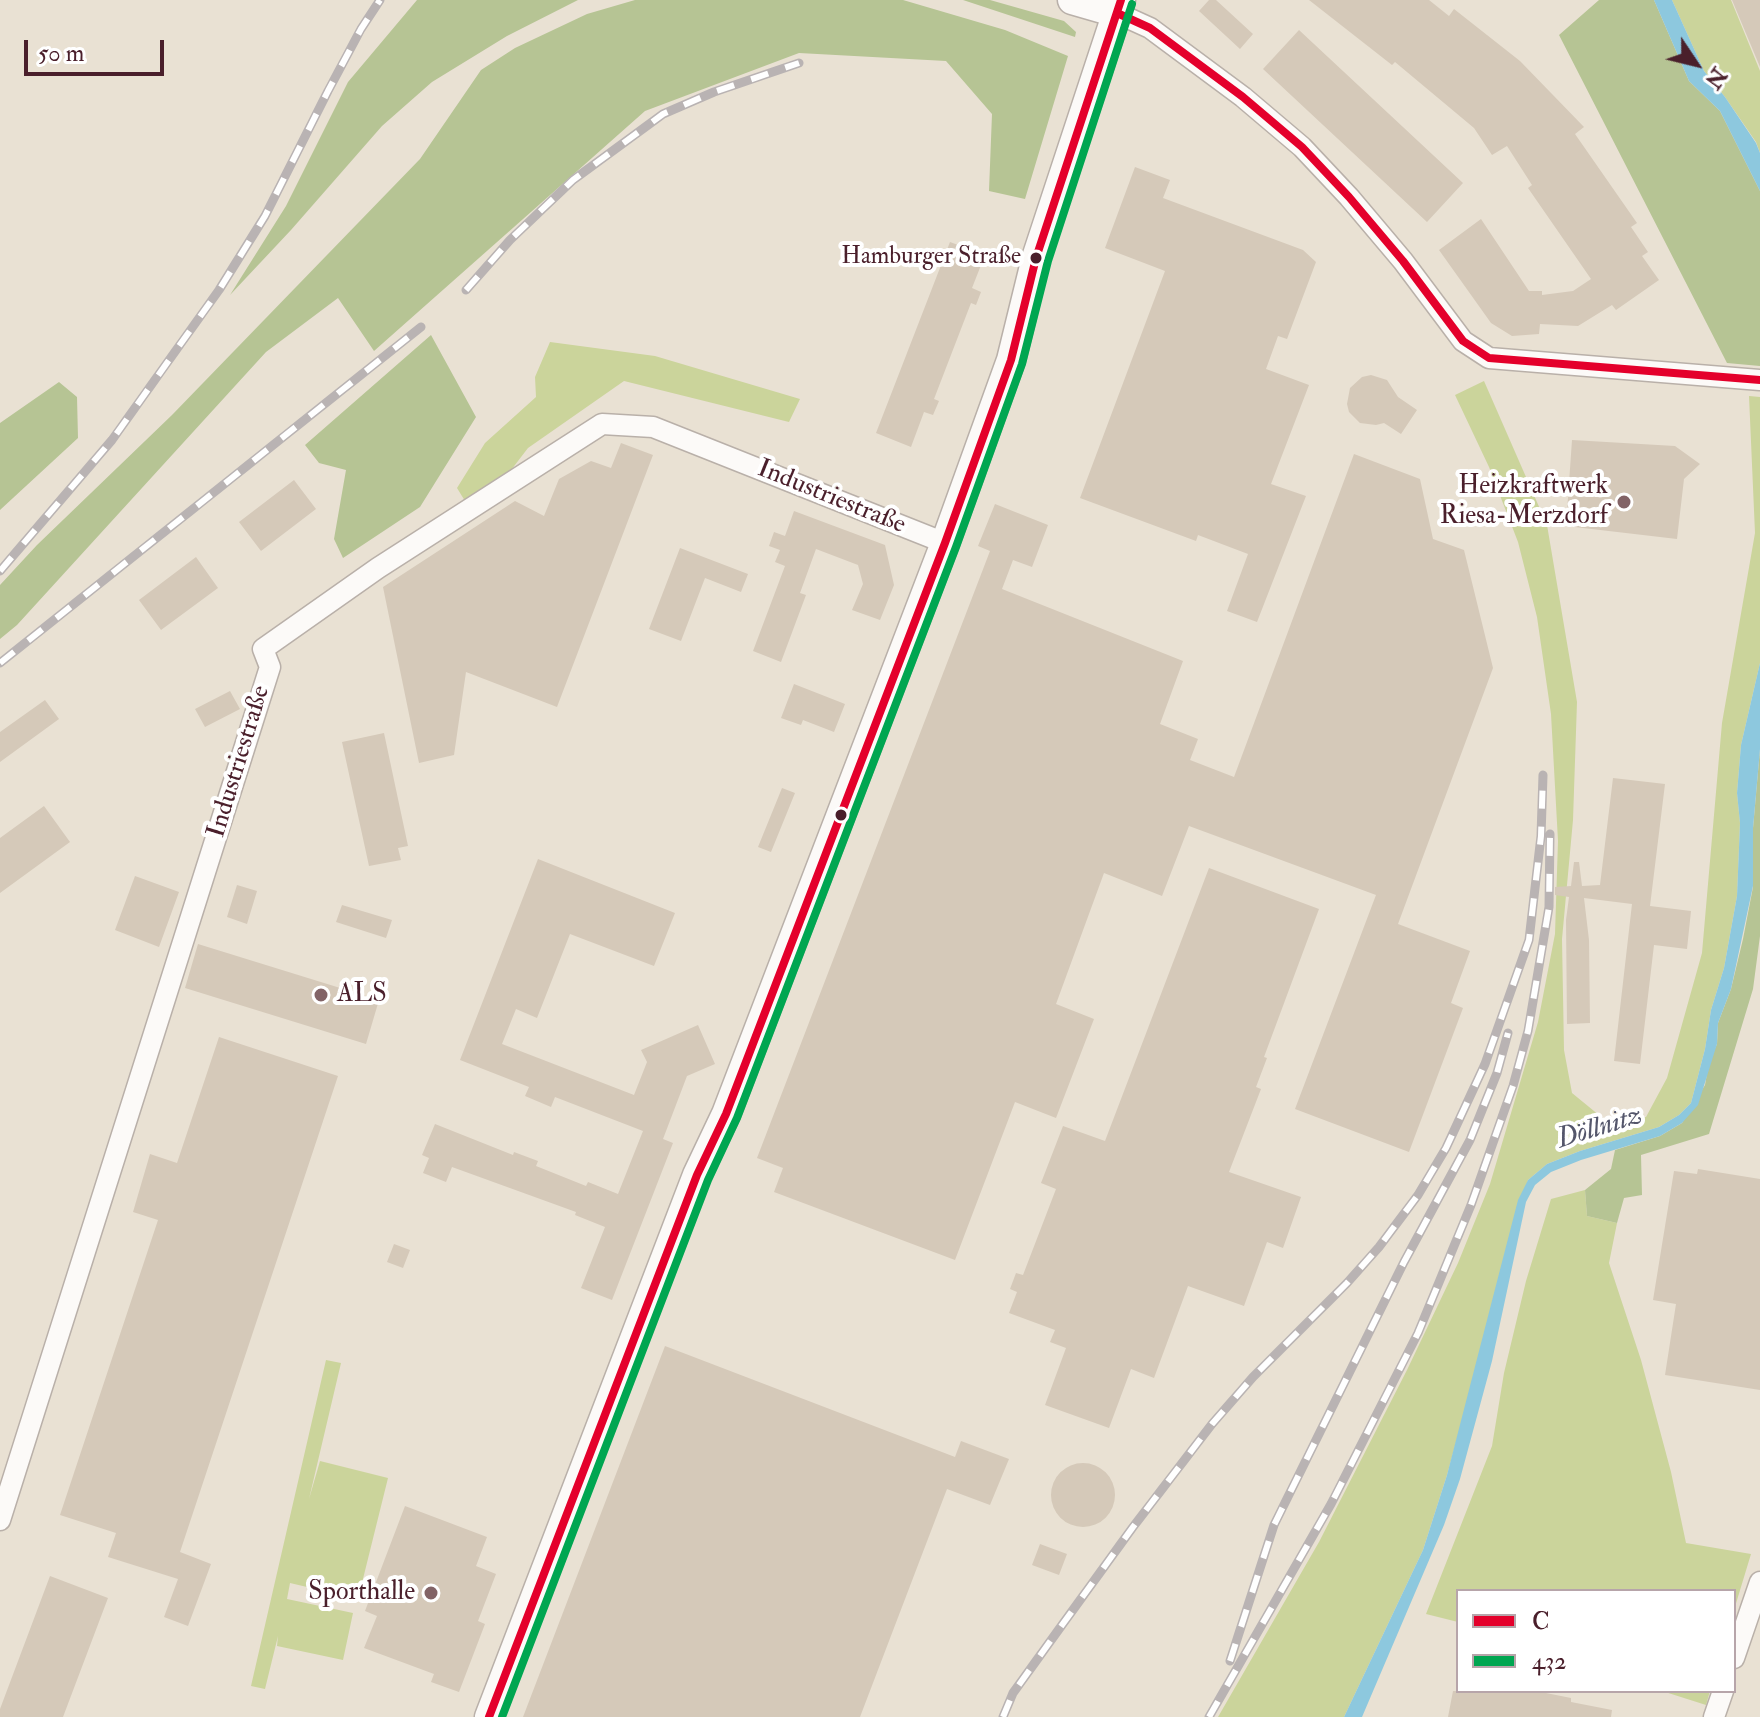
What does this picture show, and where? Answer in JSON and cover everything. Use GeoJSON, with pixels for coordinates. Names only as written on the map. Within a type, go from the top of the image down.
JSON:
{"type":"FeatureCollection","features":[{"type":"Feature","properties":{"kind":"main road"},"geometry":{"type":"LineString","coordinates":[[489,1717],[697,1175],[726,1114],[945,543],[1011,360],[1032,269],[1119,6],[1072,0]]}},
{"type":"Feature","properties":{"kind":"street"},"geometry":{"type":"LineString","coordinates":[[1119,6],[1243,97],[1302,147],[1403,261],[1463,341],[1489,358],[1757,380]]}},
{"type":"Feature","properties":{"kind":"street","name":"Industriestraße"},"geometry":{"type":"LineString","coordinates":[[0,1520],[270,667],[263,649],[378,568],[602,424],[653,427],[945,543]]}},
{"type":"Feature","properties":{"kind":"street"},"geometry":{"type":"LineString","coordinates":[[1736,1652],[1760,1582]]}},
{"type":"Feature","properties":{"kind":"street"},"geometry":{"type":"LineString","coordinates":[[1714,1717],[1722,1693]]}},
{"type":"Feature","properties":{"kind":"green space"},"geometry":{"type":"Polygon","coordinates":[[[417,0],[578,0],[507,36],[432,82],[382,126],[230,295],[286,206],[348,82],[417,0]]]}},
{"type":"Feature","properties":{"kind":"green space"},"geometry":{"type":"Polygon","coordinates":[[[635,0],[903,0],[1005,30],[1068,56],[1025,199],[989,191],[992,114],[946,61],[799,53],[645,111],[374,351],[338,298],[266,352],[17,625],[0,639],[0,585],[37,545],[172,415],[420,159],[481,70],[515,48],[587,14],[635,0]]]}},
{"type":"Feature","properties":{"kind":"green space"},"geometry":{"type":"Polygon","coordinates":[[[963,0],[990,0],[1064,21],[1076,32],[1075,37],[963,0]]]}},
{"type":"Feature","properties":{"kind":"green space"},"geometry":{"type":"Polygon","coordinates":[[[1599,0],[1654,0],[1689,81],[1720,111],[1760,191],[1760,366],[1727,363],[1559,35],[1599,0]]]}},
{"type":"Feature","properties":{"kind":"green space"},"geometry":{"type":"Polygon","coordinates":[[[1672,0],[1731,0],[1760,71],[1760,153],[1756,142],[1704,71],[1672,0]]]}},
{"type":"Feature","properties":{"kind":"green space"},"geometry":{"type":"Polygon","coordinates":[[[431,335],[476,417],[420,507],[343,558],[334,539],[346,470],[319,463],[305,445],[431,335]]]}},
{"type":"Feature","properties":{"kind":"green space"},"geometry":{"type":"Polygon","coordinates":[[[550,342],[655,356],[800,399],[789,422],[624,381],[528,448],[508,474],[465,501],[457,488],[485,443],[536,397],[535,377],[550,342]]]}},
{"type":"Feature","properties":{"kind":"green space"},"geometry":{"type":"Polygon","coordinates":[[[1484,381],[1547,525],[1577,702],[1573,820],[1562,939],[1564,1050],[1572,1093],[1605,1120],[1646,1117],[1667,1078],[1702,953],[1722,723],[1755,533],[1749,396],[1760,397],[1760,663],[1741,745],[1737,793],[1740,823],[1737,896],[1724,968],[1711,1010],[1691,1103],[1659,1127],[1547,1164],[1528,1180],[1447,1475],[1423,1550],[1344,1717],[1218,1717],[1319,1542],[1458,1263],[1490,1184],[1538,1022],[1555,934],[1558,841],[1551,714],[1537,617],[1518,542],[1489,467],[1455,395],[1484,381]]]}},
{"type":"Feature","properties":{"kind":"green space"},"geometry":{"type":"Polygon","coordinates":[[[59,382],[77,397],[78,438],[0,510],[0,423],[59,382]]]}},
{"type":"Feature","properties":{"kind":"green space"},"geometry":{"type":"Polygon","coordinates":[[[1760,749],[1760,936],[1753,989],[1709,1134],[1641,1155],[1642,1195],[1624,1198],[1617,1223],[1587,1216],[1585,1190],[1611,1169],[1615,1150],[1660,1136],[1682,1123],[1705,1085],[1709,1062],[1717,1044],[1718,1023],[1731,989],[1753,887],[1753,828],[1760,749]]]}},
{"type":"Feature","properties":{"kind":"green space"},"geometry":{"type":"Polygon","coordinates":[[[1585,1190],[1587,1216],[1617,1223],[1609,1263],[1641,1360],[1686,1543],[1751,1554],[1736,1603],[1736,1589],[1456,1589],[1456,1622],[1426,1614],[1492,1446],[1504,1373],[1526,1281],[1551,1199],[1585,1190]]]}},
{"type":"Feature","properties":{"kind":"green space"},"geometry":{"type":"Polygon","coordinates":[[[326,1360],[341,1363],[309,1499],[320,1461],[388,1478],[358,1599],[290,1583],[287,1599],[353,1613],[343,1660],[277,1646],[278,1636],[265,1689],[251,1686],[326,1360]]]}},
{"type":"Feature","properties":{"kind":"green space"},"geometry":{"type":"Polygon","coordinates":[[[1668,1693],[1709,1693],[1706,1705],[1668,1693]]]}},
{"type":"Feature","properties":{"kind":"water"},"geometry":{"type":"Polygon","coordinates":[[[1654,0],[1672,0],[1704,71],[1756,143],[1760,153],[1760,191],[1720,111],[1689,81],[1654,0]]]}},
{"type":"Feature","properties":{"kind":"water"},"geometry":{"type":"Polygon","coordinates":[[[1760,663],[1760,749],[1753,828],[1753,886],[1731,989],[1718,1023],[1717,1044],[1698,1105],[1682,1123],[1660,1136],[1581,1160],[1551,1172],[1535,1185],[1526,1202],[1492,1361],[1460,1479],[1444,1525],[1362,1717],[1344,1717],[1423,1550],[1447,1475],[1518,1200],[1528,1180],[1547,1164],[1659,1127],[1691,1103],[1711,1010],[1724,968],[1737,896],[1740,823],[1737,793],[1741,745],[1760,663]]]}},
{"type":"Feature","properties":{"kind":"building"},"geometry":{"type":"Polygon","coordinates":[[[1209,0],[1216,0],[1253,34],[1240,49],[1199,11],[1209,0]]]}},
{"type":"Feature","properties":{"kind":"building"},"geometry":{"type":"Polygon","coordinates":[[[1309,0],[1429,0],[1449,16],[1454,9],[1520,61],[1584,127],[1575,134],[1637,223],[1631,227],[1648,252],[1642,256],[1659,280],[1616,310],[1612,305],[1578,326],[1540,324],[1539,334],[1512,336],[1491,323],[1439,250],[1481,219],[1529,291],[1542,291],[1542,295],[1573,291],[1591,279],[1528,188],[1532,185],[1507,146],[1492,155],[1474,128],[1395,62],[1392,65],[1309,0]]]}},
{"type":"Feature","properties":{"kind":"building"},"geometry":{"type":"Polygon","coordinates":[[[1732,0],[1760,0],[1760,67],[1732,0]]]}},
{"type":"Feature","properties":{"kind":"building"},"geometry":{"type":"Polygon","coordinates":[[[1299,30],[1463,183],[1427,222],[1263,69],[1299,30]]]}},
{"type":"Feature","properties":{"kind":"building"},"geometry":{"type":"Polygon","coordinates":[[[1135,167],[1170,180],[1163,198],[1303,250],[1316,262],[1287,339],[1278,336],[1266,369],[1309,385],[1271,484],[1306,496],[1257,622],[1227,611],[1248,554],[1198,535],[1196,541],[1080,498],[1165,271],[1105,248],[1135,167]]]}},
{"type":"Feature","properties":{"kind":"building"},"geometry":{"type":"Polygon","coordinates":[[[950,242],[985,255],[972,288],[981,292],[976,305],[971,303],[934,399],[939,401],[933,415],[924,412],[911,447],[876,433],[950,242]]]}},
{"type":"Feature","properties":{"kind":"building"},"geometry":{"type":"Polygon","coordinates":[[[1371,375],[1387,380],[1398,397],[1417,410],[1401,434],[1384,423],[1360,423],[1349,412],[1350,388],[1362,377],[1371,375]]]}},
{"type":"Feature","properties":{"kind":"building","name":"Heizkraftwerk Riesa-Merzdorf"},"geometry":{"type":"Polygon","coordinates":[[[1572,440],[1675,446],[1700,464],[1684,479],[1677,539],[1566,526],[1572,440]]]}},
{"type":"Feature","properties":{"kind":"building"},"geometry":{"type":"Polygon","coordinates":[[[621,443],[653,455],[557,707],[466,672],[454,755],[419,763],[383,587],[515,501],[544,516],[559,479],[591,461],[611,468],[621,443]]]}},
{"type":"Feature","properties":{"kind":"building"},"geometry":{"type":"Polygon","coordinates":[[[1354,454],[1420,479],[1433,539],[1464,550],[1493,668],[1398,924],[1470,951],[1451,1003],[1463,1008],[1409,1152],[1295,1109],[1376,895],[1189,826],[1162,896],[1104,873],[1056,1004],[1094,1019],[1056,1118],[1015,1102],[955,1260],[774,1192],[783,1168],[757,1158],[990,551],[978,546],[995,504],[1048,525],[1032,567],[1013,560],[1002,589],[1183,661],[1160,724],[1198,739],[1190,760],[1234,777],[1354,454]]]}},
{"type":"Feature","properties":{"kind":"building"},"geometry":{"type":"Polygon","coordinates":[[[294,480],[316,509],[261,551],[239,522],[294,480]]]}},
{"type":"Feature","properties":{"kind":"building"},"geometry":{"type":"Polygon","coordinates":[[[794,511],[885,545],[894,585],[880,620],[852,610],[863,584],[858,565],[816,549],[800,593],[806,595],[781,662],[753,651],[785,566],[775,562],[780,550],[769,546],[774,532],[785,536],[794,511]]]}},
{"type":"Feature","properties":{"kind":"building"},"geometry":{"type":"Polygon","coordinates":[[[680,548],[748,574],[741,592],[705,578],[681,641],[649,629],[680,548]]]}},
{"type":"Feature","properties":{"kind":"building"},"geometry":{"type":"Polygon","coordinates":[[[196,557],[218,588],[161,630],[139,600],[196,557]]]}},
{"type":"Feature","properties":{"kind":"building"},"geometry":{"type":"Polygon","coordinates":[[[794,684],[845,704],[834,732],[803,720],[801,725],[781,718],[794,684]]]}},
{"type":"Feature","properties":{"kind":"building"},"geometry":{"type":"Polygon","coordinates":[[[230,691],[240,709],[205,727],[195,709],[230,691]]]}},
{"type":"Feature","properties":{"kind":"building"},"geometry":{"type":"Polygon","coordinates":[[[45,700],[59,719],[0,762],[0,732],[45,700]]]}},
{"type":"Feature","properties":{"kind":"building"},"geometry":{"type":"Polygon","coordinates":[[[384,733],[408,846],[398,848],[401,860],[369,866],[342,742],[384,733]]]}},
{"type":"Feature","properties":{"kind":"building"},"geometry":{"type":"Polygon","coordinates":[[[1613,778],[1665,784],[1650,906],[1691,911],[1687,949],[1654,945],[1640,1064],[1614,1061],[1632,904],[1584,898],[1589,940],[1590,1023],[1567,1024],[1566,920],[1569,897],[1555,895],[1555,887],[1571,886],[1574,862],[1579,862],[1582,886],[1600,885],[1613,778]]]}},
{"type":"Feature","properties":{"kind":"building"},"geometry":{"type":"Polygon","coordinates":[[[782,788],[795,793],[771,852],[758,847],[782,788]]]}},
{"type":"Feature","properties":{"kind":"building"},"geometry":{"type":"Polygon","coordinates":[[[44,806],[70,842],[0,893],[0,838],[44,806]]]}},
{"type":"Feature","properties":{"kind":"building"},"geometry":{"type":"Polygon","coordinates":[[[538,859],[675,913],[654,966],[570,934],[537,1018],[516,1009],[502,1044],[634,1095],[647,1062],[641,1050],[698,1025],[715,1064],[687,1076],[663,1139],[673,1143],[612,1300],[581,1288],[605,1227],[575,1215],[576,1212],[452,1167],[446,1182],[423,1173],[429,1158],[422,1155],[435,1124],[513,1155],[514,1152],[538,1161],[536,1166],[586,1186],[588,1182],[618,1194],[643,1131],[555,1097],[551,1107],[525,1096],[529,1087],[460,1060],[538,859]]]}},
{"type":"Feature","properties":{"kind":"building"},"geometry":{"type":"Polygon","coordinates":[[[1209,868],[1319,909],[1264,1057],[1267,1058],[1256,1087],[1261,1089],[1229,1172],[1301,1197],[1283,1248],[1267,1242],[1244,1306],[1188,1286],[1154,1378],[1131,1369],[1109,1428],[1045,1405],[1066,1348],[1050,1342],[1055,1330],[1009,1313],[1017,1292],[1010,1289],[1016,1273],[1023,1275],[1056,1189],[1041,1183],[1063,1126],[1105,1141],[1209,868]]]}},
{"type":"Feature","properties":{"kind":"building"},"geometry":{"type":"Polygon","coordinates":[[[135,876],[179,892],[159,947],[115,930],[135,876]]]}},
{"type":"Feature","properties":{"kind":"building"},"geometry":{"type":"Polygon","coordinates":[[[237,885],[257,891],[247,924],[227,917],[237,885]]]}},
{"type":"Feature","properties":{"kind":"building"},"geometry":{"type":"Polygon","coordinates":[[[342,905],[392,920],[386,938],[336,922],[342,905]]]}},
{"type":"Feature","properties":{"kind":"building"},"geometry":{"type":"Polygon","coordinates":[[[198,944],[379,1000],[366,1044],[185,988],[198,944]]]}},
{"type":"Feature","properties":{"kind":"building"},"geometry":{"type":"Polygon","coordinates":[[[219,1037],[338,1076],[180,1552],[211,1564],[188,1626],[164,1617],[178,1579],[108,1557],[116,1533],[60,1515],[158,1220],[133,1212],[150,1154],[177,1163],[219,1037]]]}},
{"type":"Feature","properties":{"kind":"building"},"geometry":{"type":"Polygon","coordinates":[[[1698,1169],[1760,1179],[1760,1390],[1665,1375],[1676,1304],[1653,1300],[1674,1171],[1697,1174],[1698,1169]]]}},
{"type":"Feature","properties":{"kind":"building"},"geometry":{"type":"Polygon","coordinates":[[[394,1244],[410,1250],[403,1268],[387,1262],[394,1244]]]}},
{"type":"Feature","properties":{"kind":"building"},"geometry":{"type":"Polygon","coordinates":[[[665,1346],[955,1457],[961,1441],[1009,1459],[990,1505],[947,1489],[860,1717],[523,1717],[665,1346]]]}},
{"type":"Feature","properties":{"kind":"building"},"geometry":{"type":"Polygon","coordinates":[[[1077,1463],[1089,1463],[1106,1472],[1113,1483],[1113,1507],[1106,1518],[1089,1527],[1077,1527],[1065,1522],[1056,1513],[1051,1501],[1051,1489],[1056,1477],[1065,1468],[1077,1463]]]}},
{"type":"Feature","properties":{"kind":"building","name":"Sporthalle"},"geometry":{"type":"Polygon","coordinates":[[[405,1506],[487,1537],[476,1566],[496,1574],[478,1621],[485,1624],[459,1692],[431,1682],[434,1674],[364,1648],[377,1616],[365,1611],[405,1506]]]}},
{"type":"Feature","properties":{"kind":"building"},"geometry":{"type":"Polygon","coordinates":[[[1040,1544],[1067,1554],[1059,1575],[1032,1565],[1040,1544]]]}},
{"type":"Feature","properties":{"kind":"building"},"geometry":{"type":"Polygon","coordinates":[[[50,1576],[108,1598],[63,1717],[0,1717],[0,1709],[50,1576]]]}},
{"type":"Feature","properties":{"kind":"building"},"geometry":{"type":"Polygon","coordinates":[[[1453,1691],[1546,1693],[1571,1698],[1571,1702],[1612,1710],[1611,1717],[1448,1717],[1453,1691]]]}},
{"type":"Feature","properties":{"kind":"railway"},"geometry":{"type":"LineString","coordinates":[[0,571],[112,440],[219,290],[265,216],[361,29],[380,0]]}},
{"type":"Feature","properties":{"kind":"railway"},"geometry":{"type":"LineString","coordinates":[[466,290],[510,240],[573,180],[663,114],[714,92],[799,63]]}},
{"type":"Feature","properties":{"kind":"railway"},"geometry":{"type":"LineString","coordinates":[[0,663],[421,327]]}},
{"type":"Feature","properties":{"kind":"railway"},"geometry":{"type":"LineString","coordinates":[[1003,1717],[1013,1693],[1212,1424],[1253,1377],[1379,1247],[1418,1195],[1446,1148],[1485,1064],[1529,940],[1541,836],[1543,775]]}},
{"type":"Feature","properties":{"kind":"railway"},"geometry":{"type":"LineString","coordinates":[[1209,1717],[1331,1504],[1418,1333],[1471,1205],[1513,1086],[1528,1031],[1549,907],[1550,834]]}},
{"type":"Feature","properties":{"kind":"railway"},"geometry":{"type":"LineString","coordinates":[[1230,1661],[1274,1525],[1404,1262],[1470,1140],[1497,1073],[1508,1033]]}},
{"type":"Feature","properties":{"kind":"transit line","name":"C"},"geometry":{"type":"LineString","coordinates":[[489,1717],[697,1175],[726,1114],[945,543],[1011,360],[1036,258],[1121,0]]}},
{"type":"Feature","properties":{"kind":"transit line","name":"432"},"geometry":{"type":"LineString","coordinates":[[502,1717],[956,547],[1022,364],[1048,261],[1132,4]]}},
{"type":"Feature","properties":{"kind":"transit line","name":"C"},"geometry":{"type":"LineString","coordinates":[[1117,13],[1150,28],[1243,97],[1302,147],[1403,261],[1463,341],[1489,358],[1760,380]]}},
{"type":"Feature","properties":{"kind":"place","name":"Hamburger Straße"},"geometry":{"type":"Point","coordinates":[1036,258]}},
{"type":"Feature","properties":{"kind":"place","name":"Heizkraftwerk Riesa-Merzdorf"},"geometry":{"type":"Point","coordinates":[1624,502]}},
{"type":"Feature","properties":{"kind":"place","name":"ALS"},"geometry":{"type":"Point","coordinates":[321,995]}},
{"type":"Feature","properties":{"kind":"place","name":"Sporthalle"},"geometry":{"type":"Point","coordinates":[431,1593]}},
{"type":"Feature","properties":{"kind":"water label","name":"Döllnitz"},"geometry":{"type":"Point","coordinates":[1600,1129]}}]}
